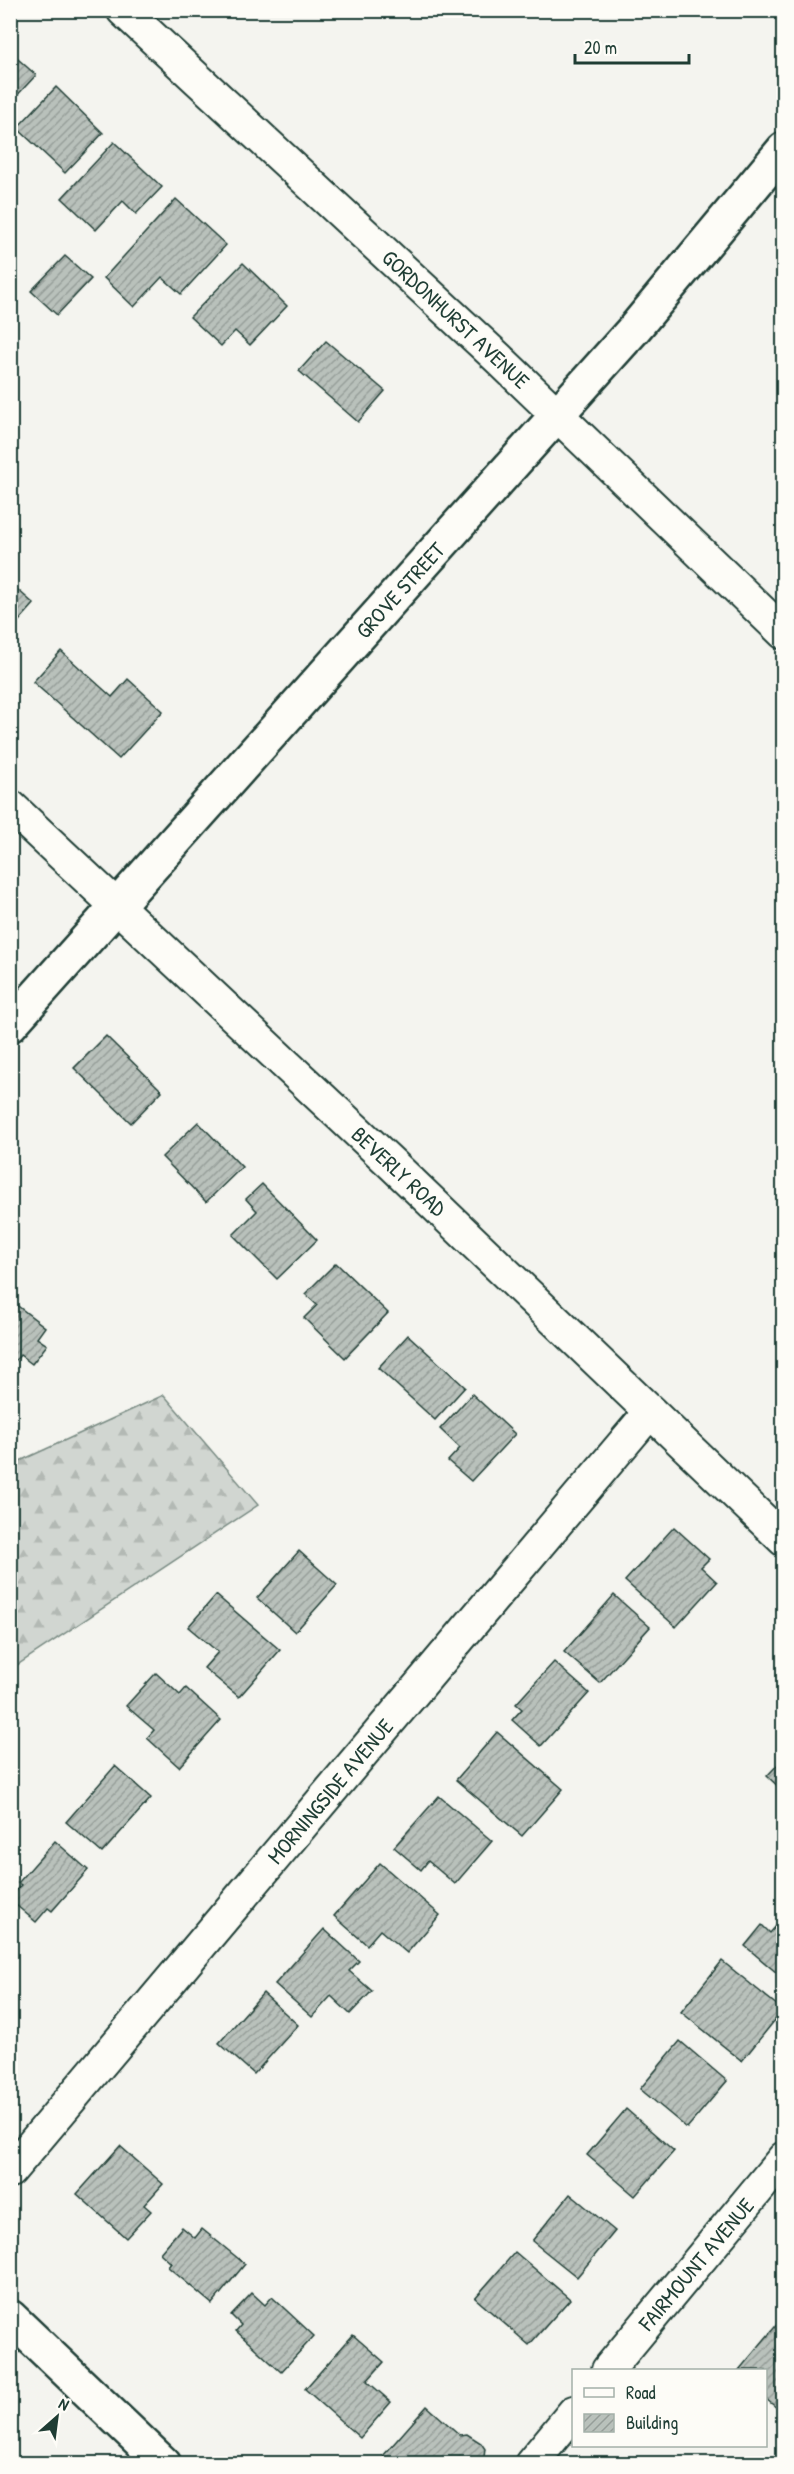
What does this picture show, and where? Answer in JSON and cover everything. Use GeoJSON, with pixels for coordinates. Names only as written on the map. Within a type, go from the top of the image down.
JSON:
{"type":"FeatureCollection","features":[{"type":"Feature","properties":{"kind":"main road","name":"GROVE STREET"},"geometry":{"type":"LineString","coordinates":[[10,1025],[634,329],[783,149]]}},
{"type":"Feature","properties":{"kind":"main road"},"geometry":{"type":"LineString","coordinates":[[10,2317],[164,2463]]}},
{"type":"Feature","properties":{"kind":"street","name":"GORDONHURST AVENUE"},"geometry":{"type":"LineString","coordinates":[[123,10],[557,414],[783,633]]}},
{"type":"Feature","properties":{"kind":"street","name":"BEVERLY ROAD"},"geometry":{"type":"LineString","coordinates":[[10,806],[115,907],[393,1165],[783,1540]]}},
{"type":"Feature","properties":{"kind":"street","name":"MORNINGSIDE AVENUE"},"geometry":{"type":"LineString","coordinates":[[10,2170],[650,1412]]}},
{"type":"Feature","properties":{"kind":"street","name":"FAIRMOUNT AVENUE"},"geometry":{"type":"LineString","coordinates":[[609,2369],[783,2158]]}},
{"type":"Feature","properties":{"kind":"street"},"geometry":{"type":"LineString","coordinates":[[531,2463],[572,2413]]}},
{"type":"Feature","properties":{"kind":"green space"},"geometry":{"type":"Polygon","coordinates":[[[164,1395],[258,1505],[11,1669],[11,1465],[164,1395]]]}},
{"type":"Feature","properties":{"kind":"building"},"geometry":{"type":"Polygon","coordinates":[[[10,52],[36,75],[10,103],[10,52]]]}},
{"type":"Feature","properties":{"kind":"building"},"geometry":{"type":"Polygon","coordinates":[[[56,87],[103,133],[65,173],[17,128],[56,87]]]}},
{"type":"Feature","properties":{"kind":"building"},"geometry":{"type":"Polygon","coordinates":[[[114,142],[162,187],[136,214],[123,201],[96,230],[62,198],[114,142]]]}},
{"type":"Feature","properties":{"kind":"building"},"geometry":{"type":"Polygon","coordinates":[[[176,199],[226,245],[181,294],[162,277],[134,307],[104,278],[176,199]]]}},
{"type":"Feature","properties":{"kind":"building"},"geometry":{"type":"Polygon","coordinates":[[[65,256],[91,279],[57,315],[31,291],[65,256]]]}},
{"type":"Feature","properties":{"kind":"building"},"geometry":{"type":"Polygon","coordinates":[[[243,263],[287,306],[250,345],[235,331],[221,346],[190,317],[243,263]]]}},
{"type":"Feature","properties":{"kind":"building"},"geometry":{"type":"Polygon","coordinates":[[[326,341],[385,391],[358,422],[299,371],[326,341]]]}},
{"type":"Feature","properties":{"kind":"building"},"geometry":{"type":"Polygon","coordinates":[[[10,583],[34,604],[10,631],[10,583]]]}},
{"type":"Feature","properties":{"kind":"building"},"geometry":{"type":"Polygon","coordinates":[[[61,651],[112,697],[128,679],[163,711],[119,759],[33,682],[61,651]]]}},
{"type":"Feature","properties":{"kind":"building"},"geometry":{"type":"Polygon","coordinates":[[[106,1036],[162,1091],[131,1123],[74,1068],[106,1036]]]}},
{"type":"Feature","properties":{"kind":"building"},"geometry":{"type":"Polygon","coordinates":[[[198,1122],[242,1167],[206,1202],[162,1157],[198,1122]]]}},
{"type":"Feature","properties":{"kind":"building"},"geometry":{"type":"Polygon","coordinates":[[[262,1184],[317,1240],[277,1279],[233,1235],[257,1211],[246,1199],[262,1184]]]}},
{"type":"Feature","properties":{"kind":"building"},"geometry":{"type":"Polygon","coordinates":[[[336,1263],[388,1313],[345,1358],[304,1318],[317,1305],[305,1294],[336,1263]]]}},
{"type":"Feature","properties":{"kind":"building"},"geometry":{"type":"Polygon","coordinates":[[[10,1300],[45,1327],[37,1338],[47,1345],[32,1364],[20,1355],[14,1362],[10,1360],[10,1300]]]}},
{"type":"Feature","properties":{"kind":"building"},"geometry":{"type":"Polygon","coordinates":[[[408,1335],[465,1387],[435,1420],[378,1368],[408,1335]]]}},
{"type":"Feature","properties":{"kind":"building"},"geometry":{"type":"Polygon","coordinates":[[[472,1394],[515,1434],[471,1481],[448,1461],[460,1448],[440,1429],[472,1394]]]}},
{"type":"Feature","properties":{"kind":"building"},"geometry":{"type":"Polygon","coordinates":[[[674,1527],[709,1559],[701,1567],[717,1582],[676,1627],[625,1581],[674,1527]]]}},
{"type":"Feature","properties":{"kind":"building"},"geometry":{"type":"Polygon","coordinates":[[[299,1551],[337,1585],[295,1632],[257,1598],[299,1551]]]}},
{"type":"Feature","properties":{"kind":"building"},"geometry":{"type":"Polygon","coordinates":[[[216,1595],[280,1650],[239,1697],[204,1668],[218,1652],[188,1627],[216,1595]]]}},
{"type":"Feature","properties":{"kind":"building"},"geometry":{"type":"Polygon","coordinates":[[[614,1595],[650,1627],[600,1683],[564,1652],[614,1595]]]}},
{"type":"Feature","properties":{"kind":"building"},"geometry":{"type":"Polygon","coordinates":[[[554,1662],[589,1693],[541,1746],[512,1720],[522,1709],[516,1704],[554,1662]]]}},
{"type":"Feature","properties":{"kind":"building"},"geometry":{"type":"Polygon","coordinates":[[[156,1673],[180,1695],[186,1688],[221,1720],[179,1767],[147,1738],[154,1730],[126,1706],[156,1673]]]}},
{"type":"Feature","properties":{"kind":"building"},"geometry":{"type":"Polygon","coordinates":[[[497,1732],[563,1789],[522,1836],[456,1780],[497,1732]]]}},
{"type":"Feature","properties":{"kind":"building"},"geometry":{"type":"Polygon","coordinates":[[[784,1758],[784,1792],[767,1776],[784,1758]]]}},
{"type":"Feature","properties":{"kind":"building"},"geometry":{"type":"Polygon","coordinates":[[[115,1766],[151,1798],[102,1853],[66,1822],[115,1766]]]}},
{"type":"Feature","properties":{"kind":"building"},"geometry":{"type":"Polygon","coordinates":[[[439,1796],[492,1841],[455,1884],[428,1861],[421,1870],[394,1847],[439,1796]]]}},
{"type":"Feature","properties":{"kind":"building"},"geometry":{"type":"Polygon","coordinates":[[[55,1841],[88,1870],[52,1911],[48,1908],[36,1922],[10,1900],[10,1897],[21,1885],[18,1883],[55,1841]]]}},
{"type":"Feature","properties":{"kind":"building"},"geometry":{"type":"Polygon","coordinates":[[[380,1863],[440,1915],[407,1953],[380,1930],[367,1945],[334,1916],[380,1863]]]}},
{"type":"Feature","properties":{"kind":"building"},"geometry":{"type":"Polygon","coordinates":[[[784,1917],[784,1979],[745,1946],[762,1925],[770,1933],[784,1917]]]}},
{"type":"Feature","properties":{"kind":"building"},"geometry":{"type":"Polygon","coordinates":[[[324,1929],[359,1961],[349,1971],[372,1991],[350,2014],[331,1996],[312,2017],[275,1984],[324,1929]]]}},
{"type":"Feature","properties":{"kind":"building"},"geometry":{"type":"Polygon","coordinates":[[[722,1961],[783,2010],[742,2061],[681,2012],[722,1961]]]}},
{"type":"Feature","properties":{"kind":"building"},"geometry":{"type":"Polygon","coordinates":[[[263,1993],[298,2025],[254,2074],[219,2043],[263,1993]]]}},
{"type":"Feature","properties":{"kind":"building"},"geometry":{"type":"Polygon","coordinates":[[[680,2041],[727,2081],[687,2128],[640,2089],[680,2041]]]}},
{"type":"Feature","properties":{"kind":"building"},"geometry":{"type":"Polygon","coordinates":[[[626,2109],[674,2151],[635,2196],[587,2155],[626,2109]]]}},
{"type":"Feature","properties":{"kind":"building"},"geometry":{"type":"Polygon","coordinates":[[[120,2146],[163,2184],[144,2205],[151,2211],[126,2238],[77,2194],[120,2146]]]}},
{"type":"Feature","properties":{"kind":"building"},"geometry":{"type":"Polygon","coordinates":[[[570,2194],[615,2231],[577,2277],[532,2241],[570,2194]]]}},
{"type":"Feature","properties":{"kind":"building"},"geometry":{"type":"Polygon","coordinates":[[[182,2227],[195,2238],[202,2229],[245,2264],[212,2304],[168,2267],[171,2263],[160,2253],[182,2227]]]}},
{"type":"Feature","properties":{"kind":"building"},"geometry":{"type":"Polygon","coordinates":[[[515,2252],[570,2299],[529,2345],[475,2298],[515,2252]]]}},
{"type":"Feature","properties":{"kind":"building"},"geometry":{"type":"Polygon","coordinates":[[[252,2293],[265,2305],[272,2297],[314,2336],[281,2372],[236,2331],[241,2325],[231,2315],[252,2293]]]}},
{"type":"Feature","properties":{"kind":"building"},"geometry":{"type":"Polygon","coordinates":[[[784,2316],[784,2414],[767,2400],[767,2369],[740,2369],[784,2316]]]}},
{"type":"Feature","properties":{"kind":"building"},"geometry":{"type":"Polygon","coordinates":[[[353,2335],[384,2362],[367,2381],[391,2402],[360,2438],[305,2389],[353,2335]]]}},
{"type":"Feature","properties":{"kind":"building"},"geometry":{"type":"Polygon","coordinates":[[[427,2406],[460,2435],[467,2434],[481,2443],[485,2449],[484,2457],[479,2464],[392,2464],[383,2456],[427,2406]]]}}]}
